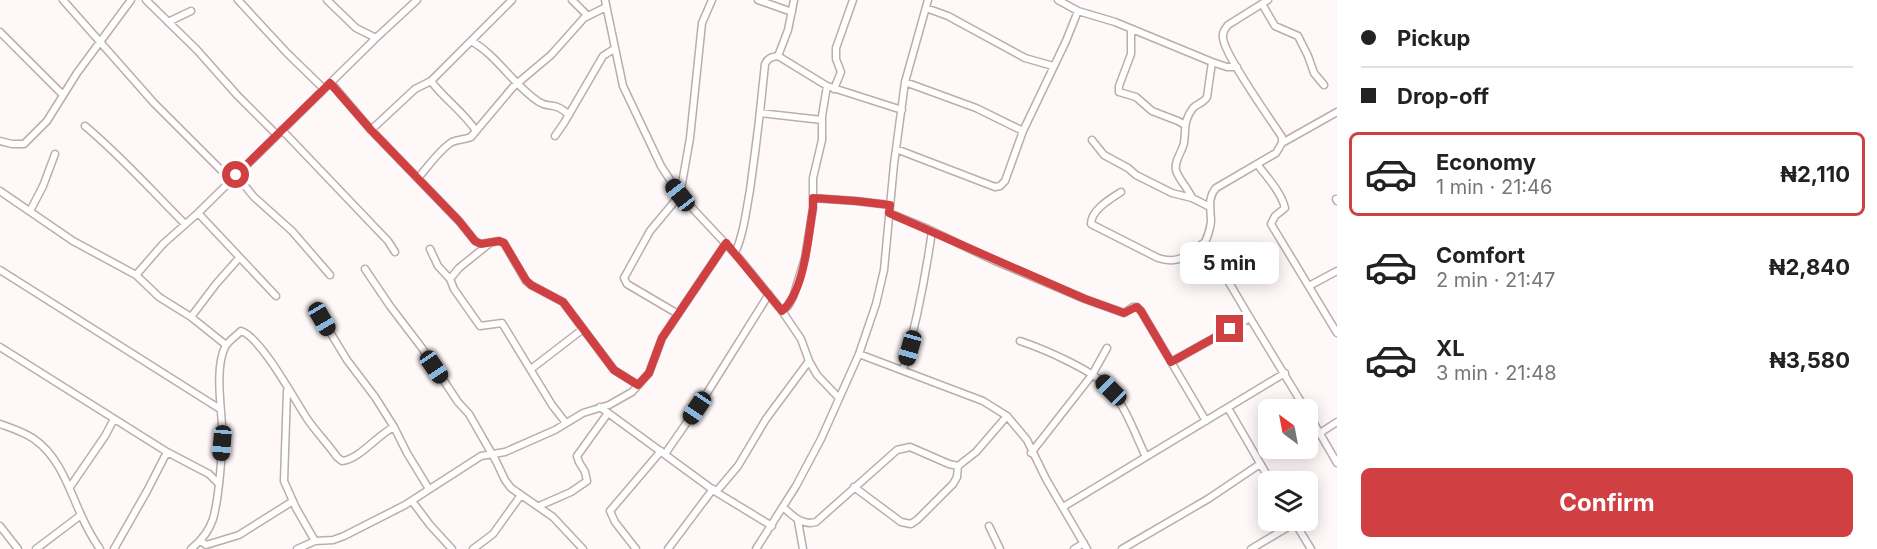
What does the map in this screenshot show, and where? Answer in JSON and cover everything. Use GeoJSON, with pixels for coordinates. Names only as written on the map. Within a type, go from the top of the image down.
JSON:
{"type":"FeatureCollection","features":[{"type":"Feature","properties":{"kind":"street"},"geometry":{"type":"LineString","coordinates":[[63,0],[154,103],[292,231],[330,275]]}},
{"type":"Feature","properties":{"kind":"street"},"geometry":{"type":"LineString","coordinates":[[0,141],[24,144],[47,121],[131,0]]}},
{"type":"Feature","properties":{"kind":"street"},"geometry":{"type":"LineString","coordinates":[[146,0],[197,50],[229,86],[372,224],[395,252]]}},
{"type":"Feature","properties":{"kind":"street"},"geometry":{"type":"LineString","coordinates":[[238,0],[324,89]]}},
{"type":"Feature","properties":{"kind":"street"},"geometry":{"type":"LineString","coordinates":[[327,0],[356,28],[376,38]]}},
{"type":"Feature","properties":{"kind":"street"},"geometry":{"type":"LineString","coordinates":[[136,275],[163,244],[198,213],[417,0]]}},
{"type":"Feature","properties":{"kind":"street"},"geometry":{"type":"LineString","coordinates":[[371,130],[415,89],[431,81],[512,0]]}},
{"type":"Feature","properties":{"kind":"street"},"geometry":{"type":"LineString","coordinates":[[572,0],[588,16]]}},
{"type":"Feature","properties":{"kind":"street"},"geometry":{"type":"LineString","coordinates":[[678,314],[627,284],[624,278],[650,231],[680,195],[690,138],[702,23],[712,0]]}},
{"type":"Feature","properties":{"kind":"street"},"geometry":{"type":"LineString","coordinates":[[758,0],[792,12]]}},
{"type":"Feature","properties":{"kind":"street"},"geometry":{"type":"LineString","coordinates":[[778,56],[788,30],[794,0]]}},
{"type":"Feature","properties":{"kind":"street"},"geometry":{"type":"LineString","coordinates":[[782,311],[793,297],[801,275],[812,218],[813,178],[822,140],[822,120],[831,87],[841,72],[835,54],[836,48],[853,0]]}},
{"type":"Feature","properties":{"kind":"street"},"geometry":{"type":"LineString","coordinates":[[756,549],[772,526],[821,439],[859,354],[881,287],[905,82],[928,0]]}},
{"type":"Feature","properties":{"kind":"street"},"geometry":{"type":"LineString","coordinates":[[1058,0],[1078,11],[1115,22],[1212,62],[1227,67],[1237,67]]}},
{"type":"Feature","properties":{"kind":"street"},"geometry":{"type":"LineString","coordinates":[[1282,143],[1282,137],[1224,43],[1223,31],[1228,25],[1265,2],[1275,26],[1298,36],[1314,73],[1324,85]]}},
{"type":"Feature","properties":{"kind":"street"},"geometry":{"type":"LineString","coordinates":[[418,178],[448,145],[458,139],[465,140],[476,131],[518,82],[551,55],[588,16],[606,4],[618,72],[630,104],[661,166],[680,195],[735,253],[769,294],[801,339],[809,361],[824,383],[839,398]]}},
{"type":"Feature","properties":{"kind":"street"},"geometry":{"type":"LineString","coordinates":[[926,8],[948,16],[1025,58],[1053,66]]}},
{"type":"Feature","properties":{"kind":"street"},"geometry":{"type":"LineString","coordinates":[[168,22],[191,11]]}},
{"type":"Feature","properties":{"kind":"street"},"geometry":{"type":"LineString","coordinates":[[896,149],[995,187],[1000,186],[1005,181],[1023,131],[1078,11]]}},
{"type":"Feature","properties":{"kind":"street"},"geometry":{"type":"LineString","coordinates":[[1131,29],[1131,54],[1119,86],[1119,92],[1136,97],[1152,111],[1185,125]]}},
{"type":"Feature","properties":{"kind":"street"},"geometry":{"type":"LineString","coordinates":[[0,32],[63,95]]}},
{"type":"Feature","properties":{"kind":"street"},"geometry":{"type":"LineString","coordinates":[[471,41],[487,51],[505,72],[541,104],[559,106],[569,115]]}},
{"type":"Feature","properties":{"kind":"street"},"geometry":{"type":"LineString","coordinates":[[555,136],[603,56],[615,49]]}},
{"type":"Feature","properties":{"kind":"street"},"geometry":{"type":"LineString","coordinates":[[735,253],[740,241],[755,159],[767,59],[778,56],[831,87],[902,110]]}},
{"type":"Feature","properties":{"kind":"street"},"geometry":{"type":"LineString","coordinates":[[1192,198],[1175,165],[1184,142],[1185,125],[1194,107],[1206,100],[1212,62]]}},
{"type":"Feature","properties":{"kind":"street"},"geometry":{"type":"LineString","coordinates":[[431,81],[476,131]]}},
{"type":"Feature","properties":{"kind":"street"},"geometry":{"type":"LineString","coordinates":[[905,82],[976,108],[1023,131]]}},
{"type":"Feature","properties":{"kind":"street"},"geometry":{"type":"LineString","coordinates":[[330,83],[475,241],[481,244],[499,241],[504,243],[526,280],[563,302],[614,370],[638,385]]}},
{"type":"Feature","properties":{"kind":"street"},"geometry":{"type":"LineString","coordinates":[[1121,192],[1100,208],[1091,224],[1158,258],[1169,261],[1178,260],[1205,242],[1211,224],[1212,193],[1216,188],[1276,153],[1282,143],[1337,112]]}},
{"type":"Feature","properties":{"kind":"street"},"geometry":{"type":"LineString","coordinates":[[760,113],[822,120]]}},
{"type":"Feature","properties":{"kind":"street"},"geometry":{"type":"LineString","coordinates":[[85,126],[185,224]]}},
{"type":"Feature","properties":{"kind":"street"},"geometry":{"type":"LineString","coordinates":[[1092,140],[1104,154],[1128,168],[1136,176],[1210,207]]}},
{"type":"Feature","properties":{"kind":"street"},"geometry":{"type":"LineString","coordinates":[[30,211],[43,186],[55,154]]}},
{"type":"Feature","properties":{"kind":"street"},"geometry":{"type":"LineString","coordinates":[[1257,164],[1273,185],[1285,208],[1275,216],[1271,224],[1337,333]]}},
{"type":"Feature","properties":{"kind":"street"},"geometry":{"type":"LineString","coordinates":[[0,191],[73,241],[136,275],[159,297],[191,316],[226,345]]}},
{"type":"Feature","properties":{"kind":"street"},"geometry":{"type":"LineString","coordinates":[[813,198],[890,205]]}},
{"type":"Feature","properties":{"kind":"street"},"geometry":{"type":"LineString","coordinates":[[198,213],[276,296]]}},
{"type":"Feature","properties":{"kind":"street"},"geometry":{"type":"LineString","coordinates":[[889,213],[1085,299],[1124,313],[1137,307],[1206,421]]}},
{"type":"Feature","properties":{"kind":"street"},"geometry":{"type":"LineString","coordinates":[[903,370],[923,292],[932,231]]}},
{"type":"Feature","properties":{"kind":"street"},"geometry":{"type":"LineString","coordinates":[[450,279],[459,268],[490,242]]}},
{"type":"Feature","properties":{"kind":"street"},"geometry":{"type":"LineString","coordinates":[[1205,242],[1300,399]]}},
{"type":"Feature","properties":{"kind":"street"},"geometry":{"type":"LineString","coordinates":[[297,549],[315,541],[333,540],[345,536],[412,501],[471,461],[490,453],[505,452],[555,430],[583,413],[621,400],[632,392],[649,373],[662,338],[726,243]]}},
{"type":"Feature","properties":{"kind":"street"},"geometry":{"type":"LineString","coordinates":[[430,249],[438,266],[450,279],[454,289],[480,326],[502,323],[552,405],[566,423]]}},
{"type":"Feature","properties":{"kind":"street"},"geometry":{"type":"LineString","coordinates":[[191,316],[220,278],[239,258]]}},
{"type":"Feature","properties":{"kind":"street"},"geometry":{"type":"LineString","coordinates":[[365,269],[458,402],[469,414],[505,480],[521,495],[553,517],[583,549]]}},
{"type":"Feature","properties":{"kind":"street"},"geometry":{"type":"LineString","coordinates":[[0,270],[220,409]]}},
{"type":"Feature","properties":{"kind":"street"},"geometry":{"type":"LineString","coordinates":[[1309,286],[1337,271]]}},
{"type":"Feature","properties":{"kind":"street"},"geometry":{"type":"LineString","coordinates":[[636,549],[615,522],[610,511],[663,453],[707,393],[769,294]]}},
{"type":"Feature","properties":{"kind":"street"},"geometry":{"type":"LineString","coordinates":[[1171,362],[1250,318]]}},
{"type":"Feature","properties":{"kind":"street"},"geometry":{"type":"LineString","coordinates":[[322,319],[347,360],[394,427],[429,489]]}},
{"type":"Feature","properties":{"kind":"street"},"geometry":{"type":"LineString","coordinates":[[531,369],[583,329]]}},
{"type":"Feature","properties":{"kind":"street"},"geometry":{"type":"LineString","coordinates":[[191,549],[201,541],[212,520],[222,435],[220,368],[226,345],[241,332],[249,333],[264,351],[310,423],[342,461],[356,456],[387,430],[394,427]]}},
{"type":"Feature","properties":{"kind":"street"},"geometry":{"type":"LineString","coordinates":[[1020,341],[1047,351],[1103,382],[1117,398],[1146,457]]}},
{"type":"Feature","properties":{"kind":"street"},"geometry":{"type":"LineString","coordinates":[[0,347],[167,452],[209,474],[218,484]]}},
{"type":"Feature","properties":{"kind":"street"},"geometry":{"type":"LineString","coordinates":[[1031,453],[1092,375],[1107,348]]}},
{"type":"Feature","properties":{"kind":"street"},"geometry":{"type":"LineString","coordinates":[[859,354],[982,401],[1007,416],[1027,440],[1031,453],[1086,546],[1074,549]]}},
{"type":"Feature","properties":{"kind":"street"},"geometry":{"type":"LineString","coordinates":[[668,549],[715,490],[738,466],[766,419],[809,361]]}},
{"type":"Feature","properties":{"kind":"street"},"geometry":{"type":"LineString","coordinates":[[1063,507],[1285,373]]}},
{"type":"Feature","properties":{"kind":"street"},"geometry":{"type":"LineString","coordinates":[[287,388],[284,481],[315,541]]}},
{"type":"Feature","properties":{"kind":"street"},"geometry":{"type":"LineString","coordinates":[[600,407],[715,490],[772,526]]}},
{"type":"Feature","properties":{"kind":"street"},"geometry":{"type":"LineString","coordinates":[[1228,408],[1264,471]]}},
{"type":"Feature","properties":{"kind":"street"},"geometry":{"type":"LineString","coordinates":[[539,506],[587,482],[577,456],[608,413]]}},
{"type":"Feature","properties":{"kind":"street"},"geometry":{"type":"LineString","coordinates":[[854,487],[901,522],[911,524],[953,484],[957,477],[958,466],[976,452],[1007,416]]}},
{"type":"Feature","properties":{"kind":"street"},"geometry":{"type":"LineString","coordinates":[[70,487],[114,419]]}},
{"type":"Feature","properties":{"kind":"street"},"geometry":{"type":"LineString","coordinates":[[1320,433],[1337,422]]}},
{"type":"Feature","properties":{"kind":"street"},"geometry":{"type":"LineString","coordinates":[[0,424],[23,432],[44,447],[70,487],[81,515],[100,549]]}},
{"type":"Feature","properties":{"kind":"street"},"geometry":{"type":"LineString","coordinates":[[1318,430],[1337,463]]}},
{"type":"Feature","properties":{"kind":"street"},"geometry":{"type":"LineString","coordinates":[[783,507],[798,521],[816,522],[897,450],[904,447],[910,447],[958,466]]}},
{"type":"Feature","properties":{"kind":"street"},"geometry":{"type":"LineString","coordinates":[[114,549],[167,452]]}},
{"type":"Feature","properties":{"kind":"street"},"geometry":{"type":"LineString","coordinates":[[1122,549],[1208,499],[1260,464]]}},
{"type":"Feature","properties":{"kind":"street"},"geometry":{"type":"LineString","coordinates":[[209,474],[218,471],[220,467]]}},
{"type":"Feature","properties":{"kind":"street"},"geometry":{"type":"LineString","coordinates":[[473,549],[493,534],[521,495]]}},
{"type":"Feature","properties":{"kind":"street"},"geometry":{"type":"LineString","coordinates":[[201,541],[206,545],[239,535],[293,501]]}},
{"type":"Feature","properties":{"kind":"street"},"geometry":{"type":"LineString","coordinates":[[412,501],[452,549]]}},
{"type":"Feature","properties":{"kind":"street"},"geometry":{"type":"LineString","coordinates":[[36,549],[81,515]]}},
{"type":"Feature","properties":{"kind":"street"},"geometry":{"type":"LineString","coordinates":[[798,521],[803,549]]}},
{"type":"Feature","properties":{"kind":"street"},"geometry":{"type":"LineString","coordinates":[[0,526],[18,549]]}},
{"type":"Feature","properties":{"kind":"street"},"geometry":{"type":"LineString","coordinates":[[989,526],[1000,549]]}},
{"type":"Feature","properties":{"kind":"street"},"geometry":{"type":"LineString","coordinates":[[1251,549],[1280,531]]}},
{"type":"Feature","properties":{"kind":"street"},"geometry":{"type":"LineString","coordinates":[[1300,531],[1311,549]]}},
{"type":"Feature","properties":{"kind":"route"},"geometry":{"type":"LineString","coordinates":[[236,175],[330,83],[475,241],[481,244],[499,241],[504,243],[526,280],[563,302],[614,370],[638,385],[649,373],[662,338],[726,243],[782,311],[788,306],[801,275],[813,198],[890,205],[889,213],[1085,299],[1124,313],[1137,307],[1171,362],[1230,329]]}}]}
